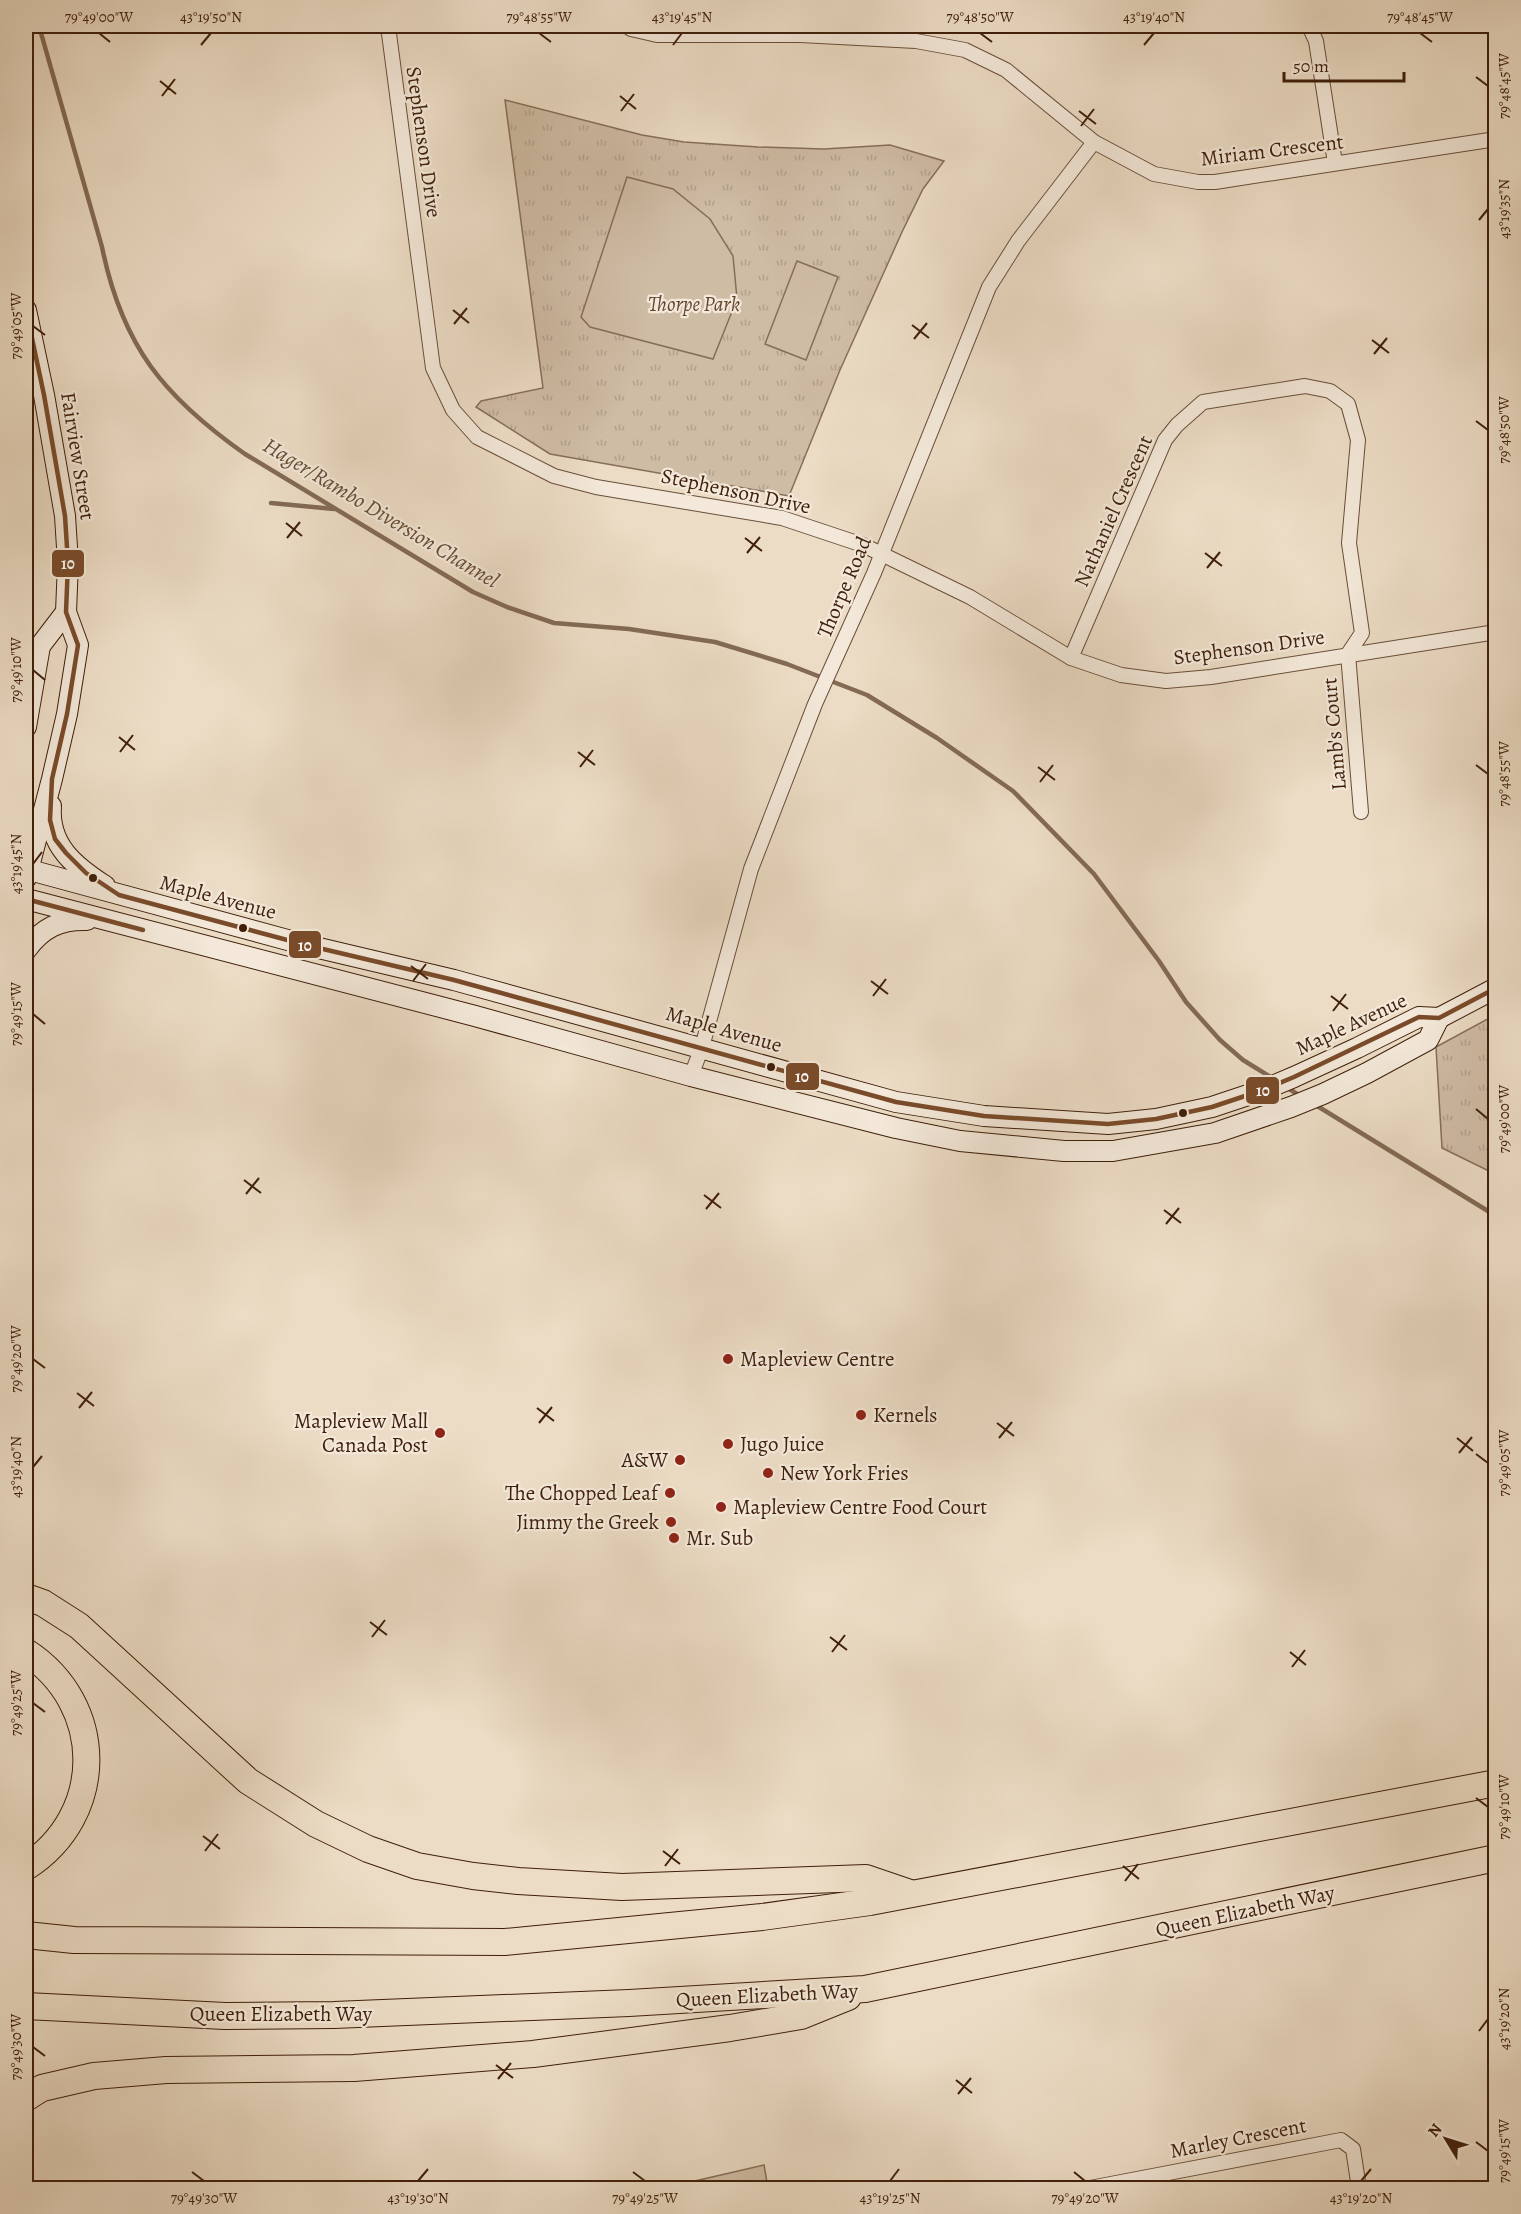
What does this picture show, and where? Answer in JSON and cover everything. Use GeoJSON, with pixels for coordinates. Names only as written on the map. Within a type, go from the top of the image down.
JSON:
{"type":"FeatureCollection","features":[{"type":"Feature","properties":{"kind":"highway"},"geometry":{"type":"LineString","coordinates":[[26,1597],[42,1603],[79,1626],[183,1724],[248,1781],[316,1824],[368,1849],[417,1866],[518,1881],[622,1887],[866,1878],[913,1894]]}},
{"type":"Feature","properties":{"kind":"highway"},"geometry":{"type":"LineString","coordinates":[[26,1652],[54,1674],[70,1696],[80,1716],[86,1748],[83,1784],[68,1822],[48,1849],[26,1867]]}},
{"type":"Feature","properties":{"kind":"highway"},"geometry":{"type":"LineString","coordinates":[[26,1935],[74,1940],[505,1942],[762,1917],[913,1894],[1496,1783]]}},
{"type":"Feature","properties":{"kind":"highway","name":"Queen Elizabeth Way"},"geometry":{"type":"LineString","coordinates":[[26,2006],[225,2016],[334,2015],[629,2003],[865,1989],[972,1969],[1496,1858]]}},
{"type":"Feature","properties":{"kind":"highway"},"geometry":{"type":"LineString","coordinates":[[26,2098],[42,2088],[94,2076],[166,2070],[354,2068],[545,2052],[730,2028],[801,2016],[865,1989]]}},
{"type":"Feature","properties":{"kind":"main road","name":"Fairview Street"},"geometry":{"type":"LineString","coordinates":[[26,310],[44,395],[65,516],[68,563],[66,612],[78,645],[67,714],[52,779],[26,872]]}},
{"type":"Feature","properties":{"kind":"main road"},"geometry":{"type":"LineString","coordinates":[[26,727],[40,646],[66,612]]}},
{"type":"Feature","properties":{"kind":"main road"},"geometry":{"type":"LineString","coordinates":[[52,779],[50,820],[55,839],[86,873],[119,895]]}},
{"type":"Feature","properties":{"kind":"main road","name":"Maple Avenue"},"geometry":{"type":"LineString","coordinates":[[26,872],[306,945],[454,980],[896,1102],[984,1116],[1108,1124],[1156,1119],[1212,1107],[1294,1077],[1419,1017],[1439,1018],[1496,987]]}},
{"type":"Feature","properties":{"kind":"main road","name":"Maple Avenue"},"geometry":{"type":"LineString","coordinates":[[26,899],[463,1013],[691,1076],[960,1142],[1064,1150],[1113,1151],[1206,1134],[1291,1107],[1323,1094],[1428,1040],[1439,1018]]}},
{"type":"Feature","properties":{"kind":"main road"},"geometry":{"type":"LineString","coordinates":[[26,950],[46,929],[69,919],[113,922]]}},
{"type":"Feature","properties":{"kind":"street","name":"Stephenson Drive"},"geometry":{"type":"LineString","coordinates":[[387,26],[433,368],[453,410],[477,437],[554,476],[596,487],[782,518],[863,545],[970,597],[1071,658],[1121,675],[1166,681],[1211,677],[1496,632]]}},
{"type":"Feature","properties":{"kind":"street","name":"Miriam Crescent"},"geometry":{"type":"LineString","coordinates":[[627,26],[657,35],[823,36],[916,41],[965,50],[1006,70],[1094,142],[1154,174],[1198,182],[1215,182],[1496,139]]}},
{"type":"Feature","properties":{"kind":"street"},"geometry":{"type":"LineString","coordinates":[[1309,26],[1316,42],[1335,163]]}},
{"type":"Feature","properties":{"kind":"street","name":"Thorpe Road"},"geometry":{"type":"LineString","coordinates":[[691,1076],[702,1047],[751,868],[815,704],[836,661],[881,554],[989,287],[1018,241],[1094,142]]}},
{"type":"Feature","properties":{"kind":"street","name":"Nathaniel Crescent"},"geometry":{"type":"LineString","coordinates":[[1071,658],[1165,440],[1177,425],[1203,402],[1305,386],[1330,391],[1347,404],[1358,440],[1349,543],[1362,633],[1348,654]]}},
{"type":"Feature","properties":{"kind":"street","name":"Lamb's Court"},"geometry":{"type":"LineString","coordinates":[[1348,654],[1361,812]]}},
{"type":"Feature","properties":{"kind":"street","name":"Marley Crescent"},"geometry":{"type":"LineString","coordinates":[[1090,2188],[1341,2140],[1353,2149],[1359,2188]]}},
{"type":"Feature","properties":{"kind":"green space","name":"Thorpe Park"},"geometry":{"type":"Polygon","coordinates":[[[505,100],[642,135],[684,142],[824,149],[890,145],[944,161],[923,189],[902,232],[840,370],[789,496],[550,454],[476,407],[481,401],[543,388],[505,100]]]}},
{"type":"Feature","properties":{"kind":"green space"},"geometry":{"type":"Polygon","coordinates":[[[627,177],[673,189],[710,219],[733,256],[737,299],[713,359],[590,327],[581,317],[627,177]]]}},
{"type":"Feature","properties":{"kind":"green space"},"geometry":{"type":"Polygon","coordinates":[[[797,261],[838,277],[806,360],[765,344],[797,261]]]}},
{"type":"Feature","properties":{"kind":"green space"},"geometry":{"type":"Polygon","coordinates":[[[1495,1015],[1495,1174],[1442,1148],[1436,1047],[1495,1015]]]}},
{"type":"Feature","properties":{"kind":"green space"},"geometry":{"type":"Polygon","coordinates":[[[764,2165],[768,2188],[691,2188],[695,2181],[764,2165]]]}},
{"type":"Feature","properties":{"kind":"waterway","name":"Hager/Rambo Diversion Channel"},"geometry":{"type":"LineString","coordinates":[[39,26],[121,313],[151,366],[169,390],[191,412],[245,454],[473,592],[507,607],[554,623],[629,629],[715,642],[787,664],[867,695],[937,738],[1013,791],[1094,874],[1159,961],[1186,1002],[1220,1040],[1243,1060],[1274,1079]]}},
{"type":"Feature","properties":{"kind":"waterway"},"geometry":{"type":"LineString","coordinates":[[271,503],[334,509]]}},
{"type":"Feature","properties":{"kind":"waterway","name":"Hager/Rambo Diversion Channel"},"geometry":{"type":"LineString","coordinates":[[1286,1087],[1302,1097]]}},
{"type":"Feature","properties":{"kind":"waterway","name":"Hager/Rambo Diversion Channel"},"geometry":{"type":"LineString","coordinates":[[1314,1104],[1496,1216]]}},
{"type":"Feature","properties":{"kind":"transit line","name":"10"},"geometry":{"type":"LineString","coordinates":[[26,310],[44,395],[65,516],[68,563],[66,612],[78,645],[67,714],[52,779],[50,820],[55,839],[66,853],[86,873],[119,895],[306,945],[454,980],[896,1102],[984,1116],[1108,1124],[1156,1119],[1212,1107],[1294,1077],[1419,1017],[1439,1018],[1496,988]]}},
{"type":"Feature","properties":{"kind":"transit line","name":"10"},"geometry":{"type":"LineString","coordinates":[[26,899],[143,930]]}},
{"type":"Feature","properties":{"kind":"place","name":"Mapleview Centre"},"geometry":{"type":"Point","coordinates":[728,1359]}},
{"type":"Feature","properties":{"kind":"place","name":"Kernels"},"geometry":{"type":"Point","coordinates":[861,1415]}},
{"type":"Feature","properties":{"kind":"place","name":"Mapleview Mall Canada Post"},"geometry":{"type":"Point","coordinates":[440,1433]}},
{"type":"Feature","properties":{"kind":"place","name":"Jugo Juice"},"geometry":{"type":"Point","coordinates":[728,1444]}},
{"type":"Feature","properties":{"kind":"place","name":"A&W"},"geometry":{"type":"Point","coordinates":[680,1460]}},
{"type":"Feature","properties":{"kind":"place","name":"New York Fries"},"geometry":{"type":"Point","coordinates":[768,1473]}},
{"type":"Feature","properties":{"kind":"place","name":"The Chopped Leaf"},"geometry":{"type":"Point","coordinates":[670,1493]}},
{"type":"Feature","properties":{"kind":"place","name":"Mapleview Centre Food Court"},"geometry":{"type":"Point","coordinates":[721,1507]}},
{"type":"Feature","properties":{"kind":"place","name":"Jimmy the Greek"},"geometry":{"type":"Point","coordinates":[671,1522]}},
{"type":"Feature","properties":{"kind":"place","name":"Mr. Sub"},"geometry":{"type":"Point","coordinates":[674,1538]}}]}
